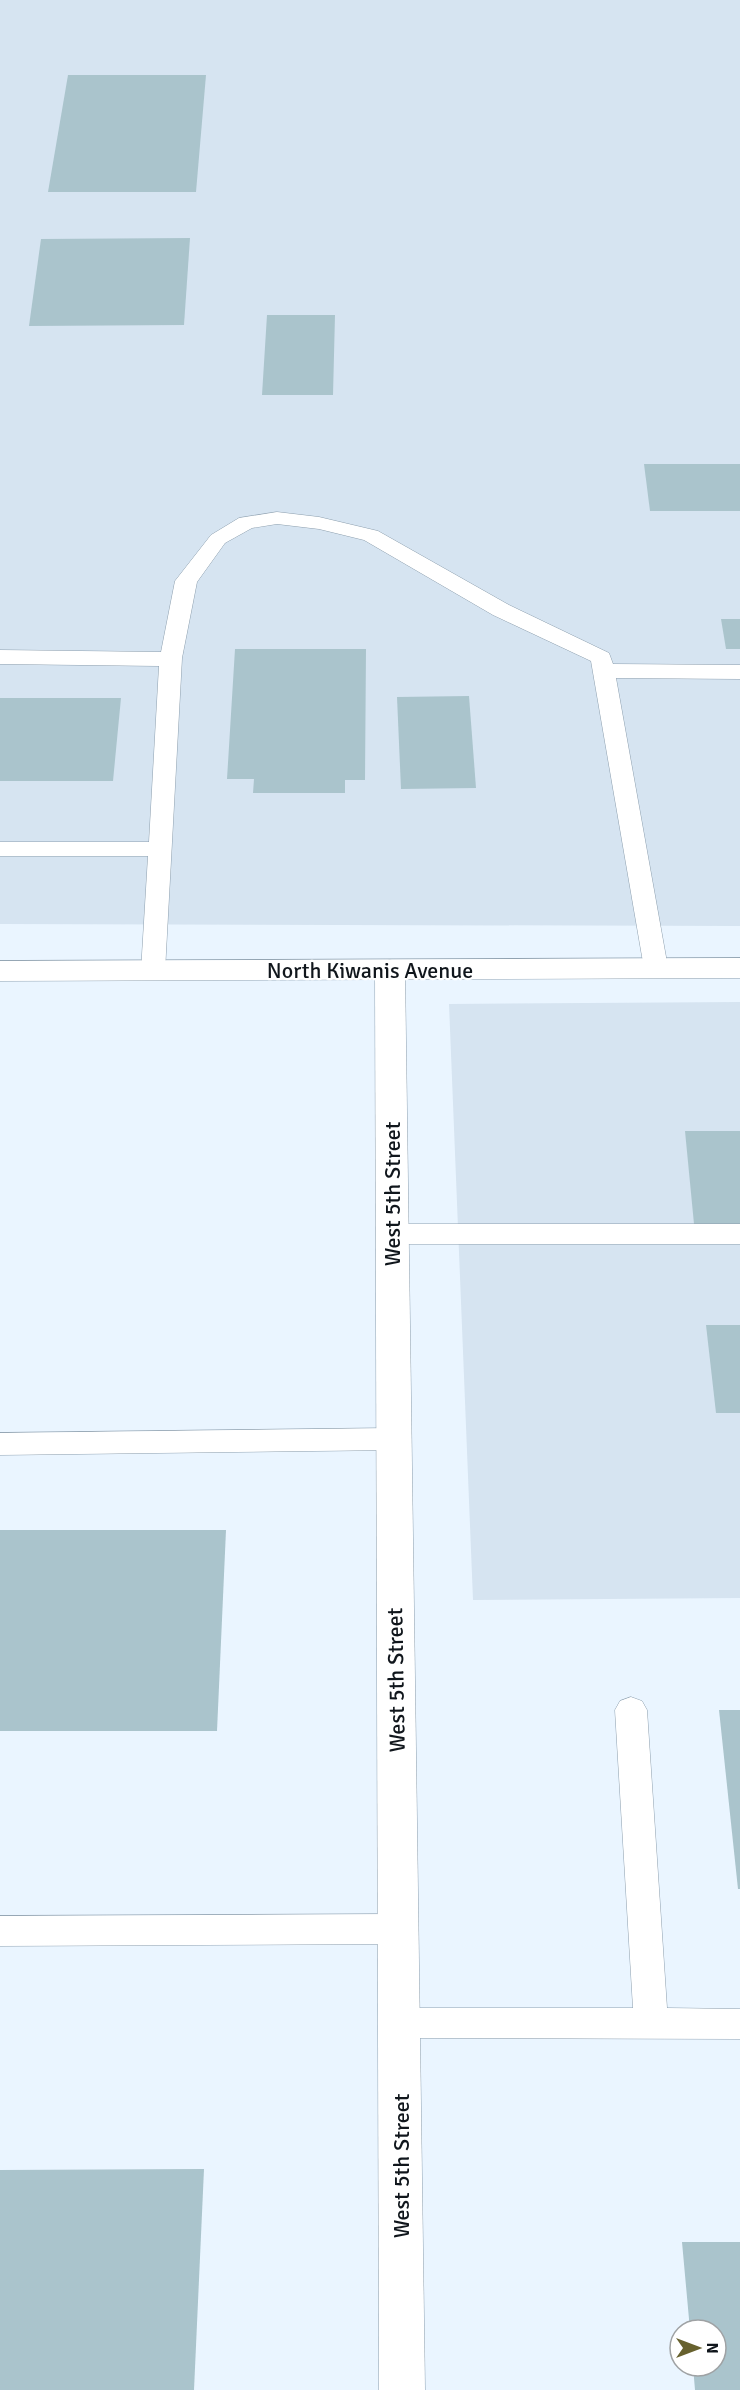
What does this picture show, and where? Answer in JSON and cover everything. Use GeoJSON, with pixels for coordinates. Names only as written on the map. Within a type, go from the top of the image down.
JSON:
{"type":"FeatureCollection","features":[{"type":"Feature","properties":{"kind":"street","name":"North Kiwanis Avenue"},"geometry":{"type":"LineString","coordinates":[[0,971],[740,968]]}},
{"type":"Feature","properties":{"kind":"street","name":"West 5th Street"},"geometry":{"type":"LineString","coordinates":[[390,970],[402,2390]]}},
{"type":"Feature","properties":{"kind":"lane"},"geometry":{"type":"LineString","coordinates":[[153,971],[171,659],[186,581],[218,539],[246,522],[277,518],[371,535],[501,610],[601,657],[656,969]]}},
{"type":"Feature","properties":{"kind":"lane"},"geometry":{"type":"LineString","coordinates":[[0,657],[171,659]]}},
{"type":"Feature","properties":{"kind":"lane"},"geometry":{"type":"LineString","coordinates":[[604,671],[740,672]]}},
{"type":"Feature","properties":{"kind":"lane"},"geometry":{"type":"LineString","coordinates":[[0,849],[160,849]]}},
{"type":"Feature","properties":{"kind":"lane"},"geometry":{"type":"LineString","coordinates":[[392,1234],[740,1234]]}},
{"type":"Feature","properties":{"kind":"lane"},"geometry":{"type":"LineString","coordinates":[[0,1444],[394,1439]]}},
{"type":"Feature","properties":{"kind":"lane"},"geometry":{"type":"LineString","coordinates":[[631,1710],[651,2023]]}},
{"type":"Feature","properties":{"kind":"lane"},"geometry":{"type":"LineString","coordinates":[[0,1930],[399,1929]]}},
{"type":"Feature","properties":{"kind":"lane"},"geometry":{"type":"LineString","coordinates":[[400,2023],[740,2024]]}},
{"type":"Feature","properties":{"kind":"shaded area"},"geometry":{"type":"Polygon","coordinates":[[[0,0],[740,0],[740,926],[0,924],[0,0]]]}},
{"type":"Feature","properties":{"kind":"shaded area"},"geometry":{"type":"Polygon","coordinates":[[[740,1002],[740,1598],[473,1600],[449,1004],[740,1002]]]}},
{"type":"Feature","properties":{"kind":"building"},"geometry":{"type":"Polygon","coordinates":[[[68,75],[206,75],[196,192],[48,192],[68,75]]]}},
{"type":"Feature","properties":{"kind":"building"},"geometry":{"type":"Polygon","coordinates":[[[190,238],[184,325],[29,326],[41,239],[190,238]]]}},
{"type":"Feature","properties":{"kind":"building"},"geometry":{"type":"Polygon","coordinates":[[[267,315],[335,315],[333,395],[262,395],[267,315]]]}},
{"type":"Feature","properties":{"kind":"building"},"geometry":{"type":"Polygon","coordinates":[[[644,464],[740,464],[740,511],[650,511],[644,464]]]}},
{"type":"Feature","properties":{"kind":"building"},"geometry":{"type":"Polygon","coordinates":[[[721,619],[740,619],[740,649],[726,649],[721,619]]]}},
{"type":"Feature","properties":{"kind":"building"},"geometry":{"type":"Polygon","coordinates":[[[235,649],[366,649],[365,780],[345,780],[345,793],[253,793],[254,779],[227,779],[235,649]]]}},
{"type":"Feature","properties":{"kind":"building"},"geometry":{"type":"Polygon","coordinates":[[[469,696],[476,788],[401,789],[397,697],[469,696]]]}},
{"type":"Feature","properties":{"kind":"building"},"geometry":{"type":"Polygon","coordinates":[[[0,698],[121,698],[113,781],[0,781],[0,698]]]}},
{"type":"Feature","properties":{"kind":"building"},"geometry":{"type":"Polygon","coordinates":[[[685,1131],[740,1131],[740,1224],[694,1224],[685,1131]]]}},
{"type":"Feature","properties":{"kind":"building"},"geometry":{"type":"Polygon","coordinates":[[[706,1325],[740,1325],[740,1413],[716,1413],[706,1325]]]}},
{"type":"Feature","properties":{"kind":"building"},"geometry":{"type":"Polygon","coordinates":[[[0,1530],[226,1530],[217,1731],[0,1731],[0,1530]]]}},
{"type":"Feature","properties":{"kind":"building"},"geometry":{"type":"Polygon","coordinates":[[[719,1710],[740,1710],[740,1889],[738,1889],[719,1710]]]}},
{"type":"Feature","properties":{"kind":"building"},"geometry":{"type":"Polygon","coordinates":[[[204,2169],[194,2390],[0,2390],[0,2170],[204,2169]]]}},
{"type":"Feature","properties":{"kind":"building"},"geometry":{"type":"Polygon","coordinates":[[[682,2242],[740,2242],[740,2390],[695,2390],[694,2378],[728,2378],[728,2318],[689,2318],[682,2242]]]}}]}
